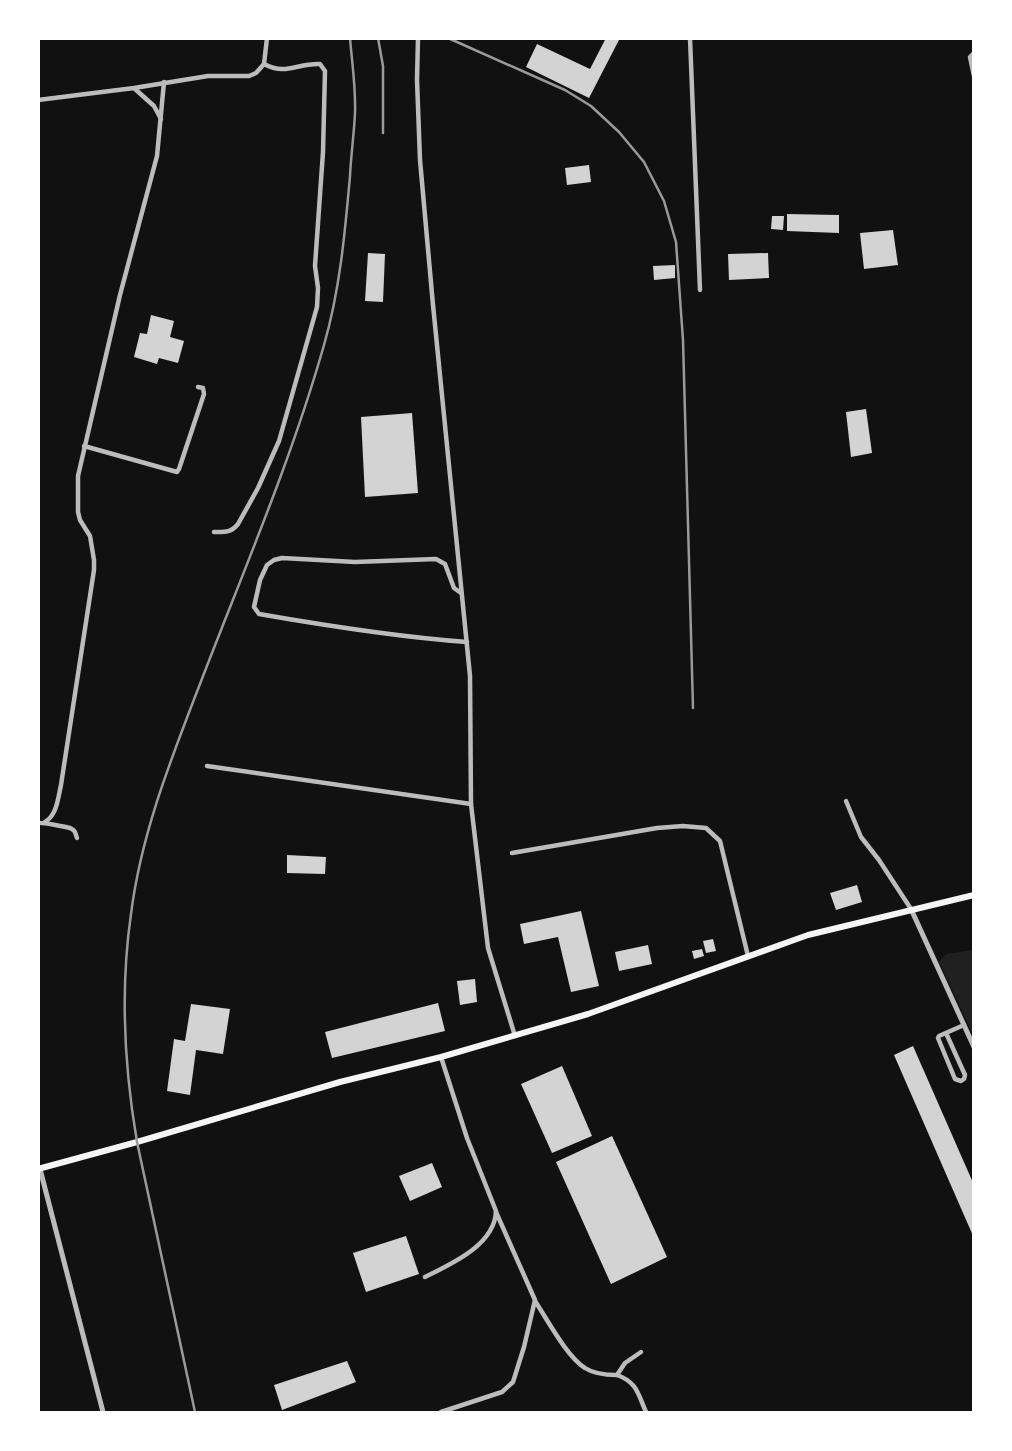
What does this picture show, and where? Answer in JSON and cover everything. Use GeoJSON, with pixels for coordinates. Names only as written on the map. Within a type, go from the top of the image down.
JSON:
{"type":"FeatureCollection","features":[{"type":"Feature","properties":{"kind":"main road"},"geometry":{"type":"LineString","coordinates":[[39,1169],[588,1014],[808,935],[974,895]]}},
{"type":"Feature","properties":{"kind":"street"},"geometry":{"type":"LineString","coordinates":[[38,100],[208,76],[249,76],[256,74],[264,64],[268,38]]}},
{"type":"Feature","properties":{"kind":"street"},"geometry":{"type":"LineString","coordinates":[[418,38],[421,160],[470,676],[471,804],[488,948],[515,1036]]}},
{"type":"Feature","properties":{"kind":"street"},"geometry":{"type":"LineString","coordinates":[[690,38],[700,290]]}},
{"type":"Feature","properties":{"kind":"street"},"geometry":{"type":"LineString","coordinates":[[974,53],[970,57],[974,76]]}},
{"type":"Feature","properties":{"kind":"street"},"geometry":{"type":"LineString","coordinates":[[214,532],[229,531],[238,524],[279,441],[318,298],[314,266],[323,152],[325,71],[320,64],[280,70],[264,64]]}},
{"type":"Feature","properties":{"kind":"street"},"geometry":{"type":"LineString","coordinates":[[38,823],[50,820],[61,785],[94,570],[90,537],[78,512],[78,476],[120,295],[157,156],[164,82]]}},
{"type":"Feature","properties":{"kind":"street"},"geometry":{"type":"LineString","coordinates":[[134,88],[154,106],[161,119]]}},
{"type":"Feature","properties":{"kind":"street"},"geometry":{"type":"LineString","coordinates":[[84,446],[177,472],[204,394],[203,388],[198,387]]}},
{"type":"Feature","properties":{"kind":"street"},"geometry":{"type":"LineString","coordinates":[[461,593],[454,588],[445,564],[436,559],[355,562],[290,557],[274,560],[267,565],[260,580],[254,607],[258,614],[414,638],[467,642]]}},
{"type":"Feature","properties":{"kind":"street"},"geometry":{"type":"LineString","coordinates":[[207,766],[471,804]]}},
{"type":"Feature","properties":{"kind":"street"},"geometry":{"type":"LineString","coordinates":[[846,800],[861,837],[911,909],[974,1047]]}},
{"type":"Feature","properties":{"kind":"street"},"geometry":{"type":"LineString","coordinates":[[45,822],[52,826],[71,828],[77,838]]}},
{"type":"Feature","properties":{"kind":"street"},"geometry":{"type":"LineString","coordinates":[[512,853],[657,828],[695,825],[706,828],[720,841],[748,956]]}},
{"type":"Feature","properties":{"kind":"street"},"geometry":{"type":"LineString","coordinates":[[946,1033],[965,1075],[961,1082],[956,1079],[938,1040],[939,1037],[946,1033],[964,1025]]}},
{"type":"Feature","properties":{"kind":"street"},"geometry":{"type":"LineString","coordinates":[[442,1057],[467,1138],[535,1300],[564,1346],[579,1363],[596,1372],[628,1378],[646,1412]]}},
{"type":"Feature","properties":{"kind":"street"},"geometry":{"type":"LineString","coordinates":[[39,1169],[103,1412]]}},
{"type":"Feature","properties":{"kind":"street"},"geometry":{"type":"LineString","coordinates":[[425,1278],[472,1250],[495,1223],[496,1211]]}},
{"type":"Feature","properties":{"kind":"street"},"geometry":{"type":"LineString","coordinates":[[441,1412],[508,1388],[513,1382],[524,1347],[535,1300]]}},
{"type":"Feature","properties":{"kind":"street"},"geometry":{"type":"LineString","coordinates":[[617,1375],[625,1363],[641,1352]]}},
{"type":"Feature","properties":{"kind":"shaded area"},"geometry":{"type":"Polygon","coordinates":[[[974,950],[973,1035],[939,962],[946,954],[974,950]]]}},
{"type":"Feature","properties":{"kind":"building"},"geometry":{"type":"Polygon","coordinates":[[[606,38],[620,38],[589,98],[526,67],[537,44],[590,69],[606,38]]]}},
{"type":"Feature","properties":{"kind":"building"},"geometry":{"type":"Polygon","coordinates":[[[589,165],[591,182],[567,185],[565,168],[589,165]]]}},
{"type":"Feature","properties":{"kind":"building"},"geometry":{"type":"Polygon","coordinates":[[[787,214],[839,215],[839,233],[787,231],[787,214]]]}},
{"type":"Feature","properties":{"kind":"building"},"geometry":{"type":"Polygon","coordinates":[[[772,216],[784,216],[783,230],[771,229],[772,216]]]}},
{"type":"Feature","properties":{"kind":"building"},"geometry":{"type":"Polygon","coordinates":[[[893,230],[898,265],[864,269],[860,233],[893,230]]]}},
{"type":"Feature","properties":{"kind":"building"},"geometry":{"type":"Polygon","coordinates":[[[368,253],[385,254],[383,302],[365,301],[368,253]]]}},
{"type":"Feature","properties":{"kind":"building"},"geometry":{"type":"Polygon","coordinates":[[[768,253],[769,278],[729,280],[728,254],[768,253]]]}},
{"type":"Feature","properties":{"kind":"building"},"geometry":{"type":"Polygon","coordinates":[[[675,265],[675,278],[654,280],[653,266],[675,265]]]}},
{"type":"Feature","properties":{"kind":"building"},"geometry":{"type":"Polygon","coordinates":[[[151,315],[174,321],[170,337],[184,341],[178,363],[159,358],[157,364],[134,357],[140,333],[147,334],[151,315]]]}},
{"type":"Feature","properties":{"kind":"building"},"geometry":{"type":"Polygon","coordinates":[[[866,409],[872,453],[851,457],[846,412],[866,409]]]}},
{"type":"Feature","properties":{"kind":"building"},"geometry":{"type":"Polygon","coordinates":[[[412,413],[418,493],[365,497],[361,417],[412,413]]]}},
{"type":"Feature","properties":{"kind":"building"},"geometry":{"type":"Polygon","coordinates":[[[287,855],[326,857],[325,874],[287,873],[287,855]]]}},
{"type":"Feature","properties":{"kind":"building"},"geometry":{"type":"Polygon","coordinates":[[[857,885],[862,902],[836,910],[830,893],[857,885]]]}},
{"type":"Feature","properties":{"kind":"building"},"geometry":{"type":"Polygon","coordinates":[[[581,911],[599,986],[571,992],[558,937],[524,944],[520,924],[581,911]]]}},
{"type":"Feature","properties":{"kind":"building"},"geometry":{"type":"Polygon","coordinates":[[[713,939],[716,951],[706,953],[703,941],[713,939]]]}},
{"type":"Feature","properties":{"kind":"building"},"geometry":{"type":"Polygon","coordinates":[[[648,945],[652,964],[619,971],[615,952],[648,945]]]}},
{"type":"Feature","properties":{"kind":"building"},"geometry":{"type":"Polygon","coordinates":[[[702,949],[704,956],[694,959],[692,951],[702,949]]]}},
{"type":"Feature","properties":{"kind":"building"},"geometry":{"type":"Polygon","coordinates":[[[475,979],[477,1002],[460,1005],[457,981],[475,979]]]}},
{"type":"Feature","properties":{"kind":"building"},"geometry":{"type":"Polygon","coordinates":[[[438,1003],[445,1031],[332,1058],[325,1032],[438,1003]]]}},
{"type":"Feature","properties":{"kind":"building"},"geometry":{"type":"Polygon","coordinates":[[[191,1004],[230,1009],[223,1054],[196,1050],[190,1095],[167,1091],[174,1039],[185,1041],[191,1004]]]}},
{"type":"Feature","properties":{"kind":"building"},"geometry":{"type":"Polygon","coordinates":[[[913,1046],[974,1185],[974,1238],[894,1055],[913,1046]]]}},
{"type":"Feature","properties":{"kind":"building"},"geometry":{"type":"Polygon","coordinates":[[[562,1066],[592,1136],[552,1153],[521,1084],[562,1066]]]}},
{"type":"Feature","properties":{"kind":"building"},"geometry":{"type":"Polygon","coordinates":[[[612,1136],[667,1257],[611,1284],[556,1162],[612,1136]]]}},
{"type":"Feature","properties":{"kind":"building"},"geometry":{"type":"Polygon","coordinates":[[[432,1163],[442,1187],[410,1201],[399,1176],[432,1163]]]}},
{"type":"Feature","properties":{"kind":"building"},"geometry":{"type":"Polygon","coordinates":[[[406,1236],[419,1274],[366,1292],[353,1253],[406,1236]]]}},
{"type":"Feature","properties":{"kind":"building"},"geometry":{"type":"Polygon","coordinates":[[[347,1361],[356,1382],[282,1410],[274,1385],[347,1361]]]}},
{"type":"Feature","properties":{"kind":"railway"},"geometry":{"type":"LineString","coordinates":[[195,1412],[137,1142],[126,1056],[125,971],[128,943],[136,884],[158,797],[282,474],[330,324],[344,240],[355,121],[350,38]]}},
{"type":"Feature","properties":{"kind":"railway"},"geometry":{"type":"LineString","coordinates":[[378,38],[383,66],[383,133]]}},
{"type":"Feature","properties":{"kind":"railway"},"geometry":{"type":"LineString","coordinates":[[448,38],[565,90],[591,106],[619,132],[644,162],[664,201],[676,242],[683,340],[693,708]]}}]}
